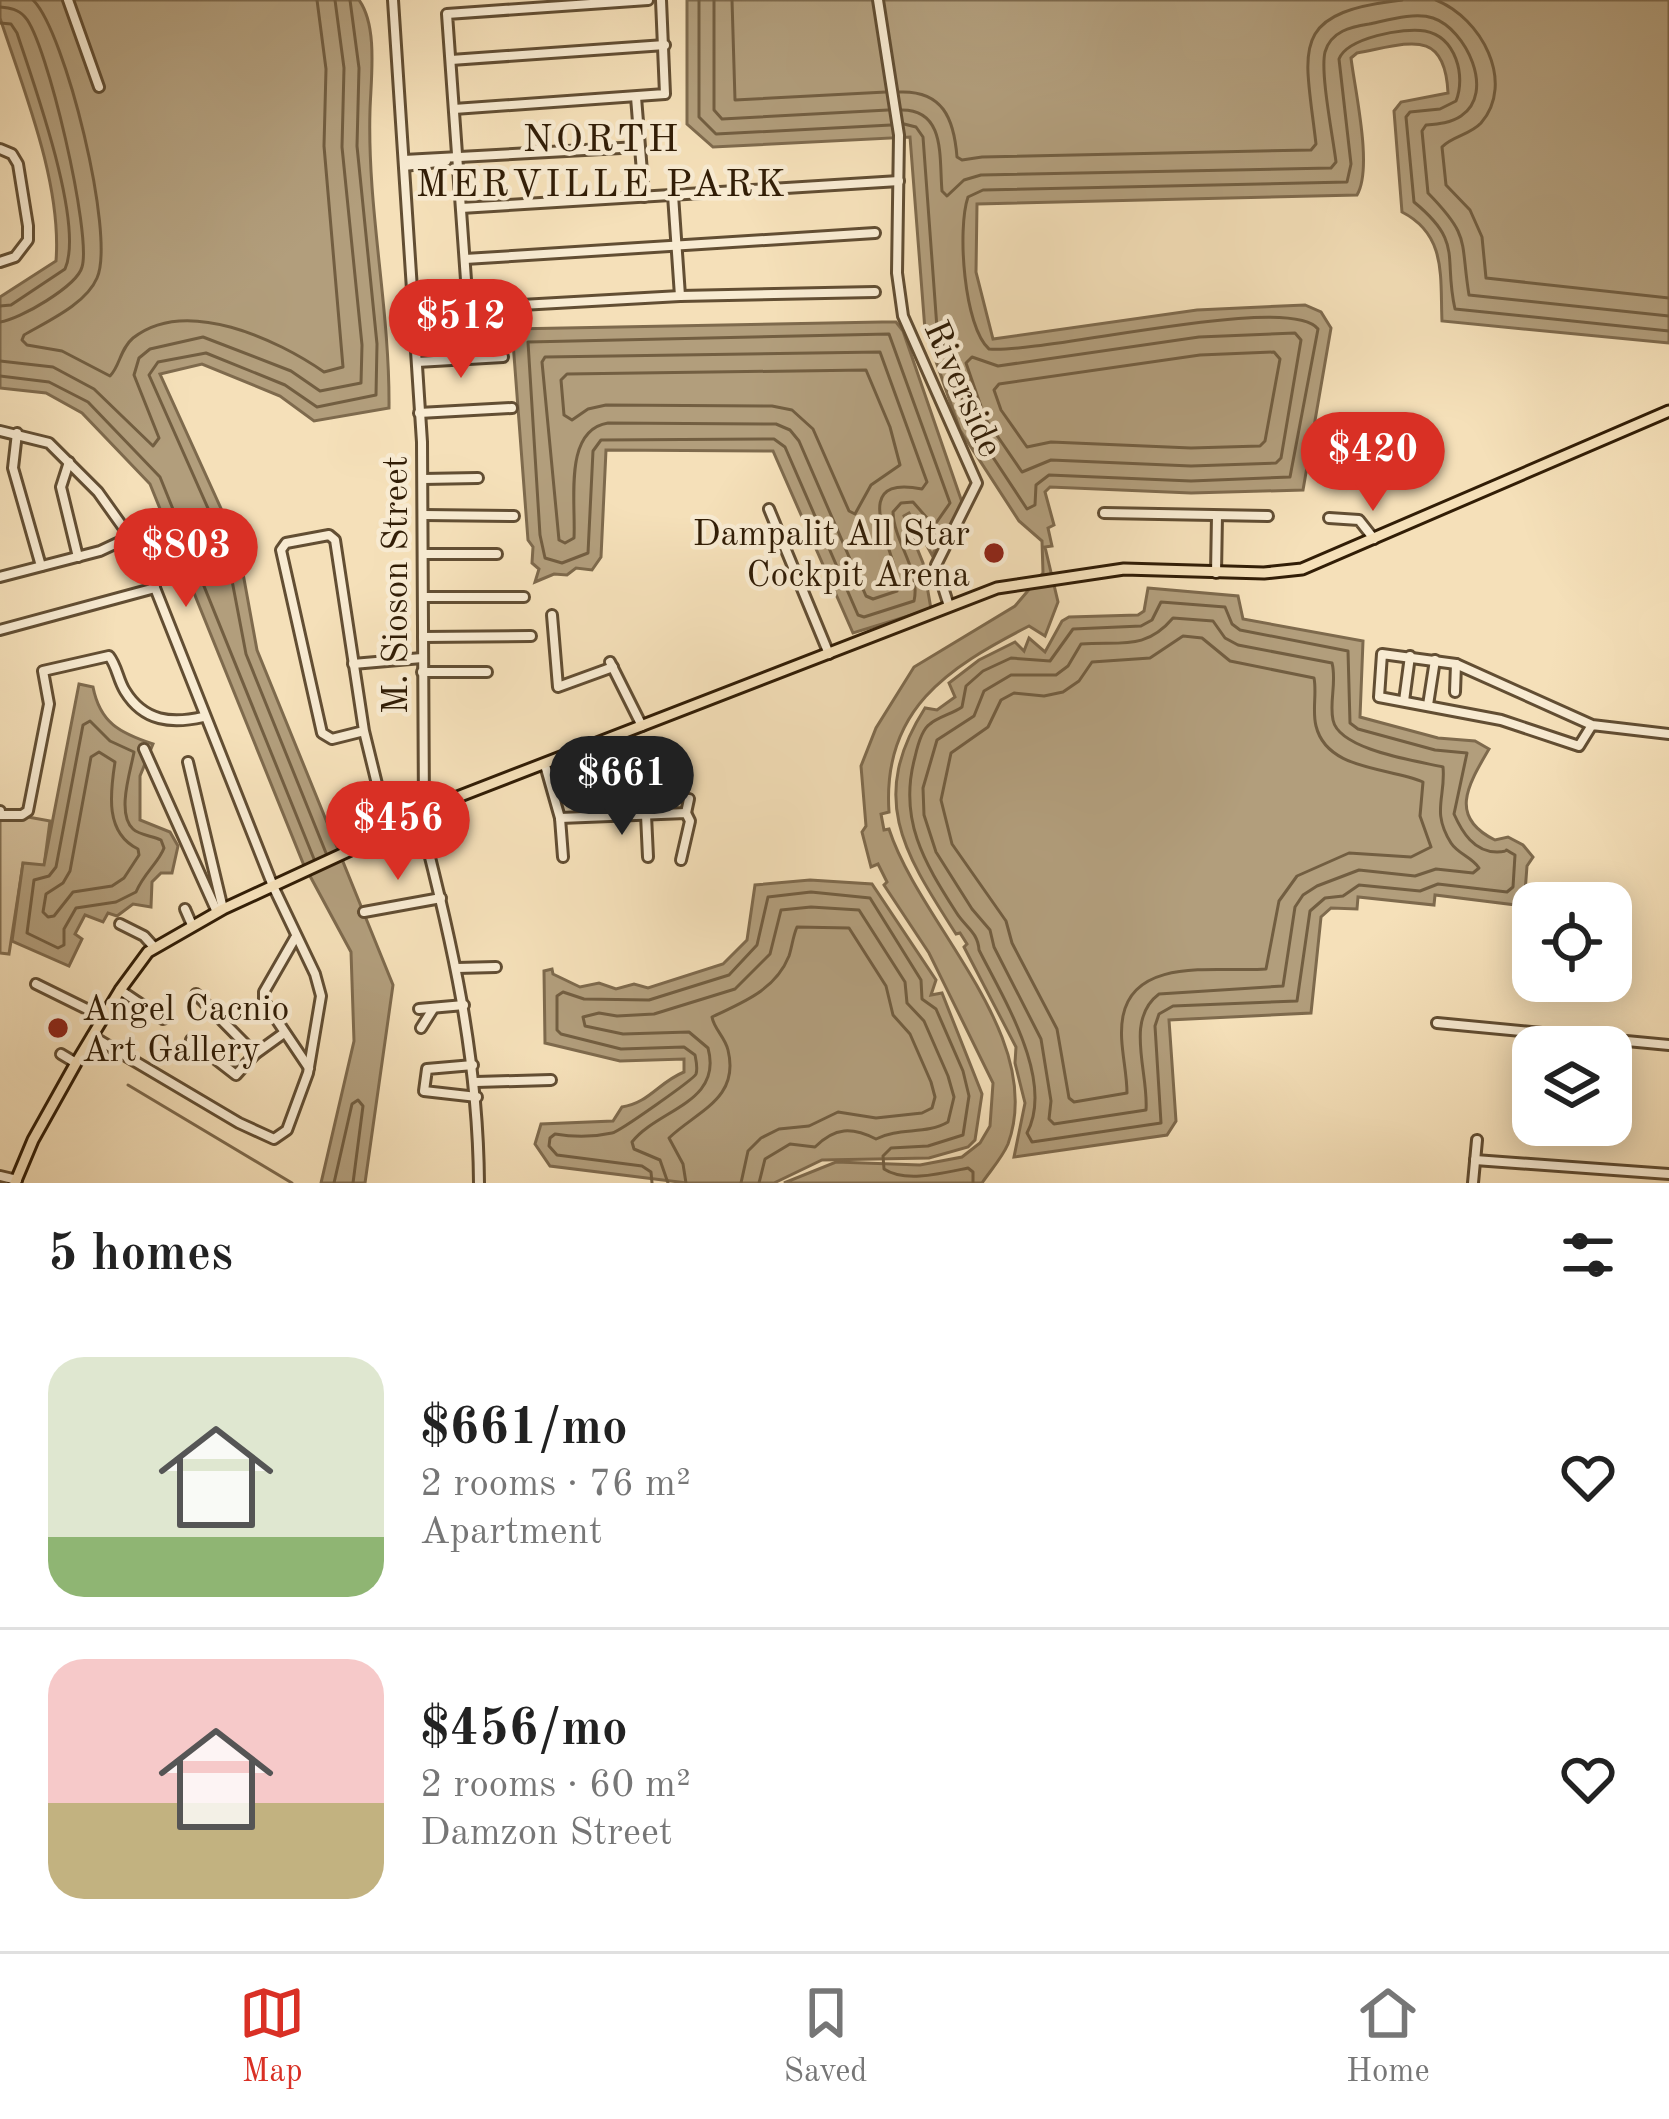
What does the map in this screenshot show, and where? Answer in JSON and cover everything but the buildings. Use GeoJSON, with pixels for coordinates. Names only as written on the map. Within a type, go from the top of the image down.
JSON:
{"type":"FeatureCollection","features":[{"type":"Feature","properties":{"kind":"main road"},"geometry":{"type":"LineString","coordinates":[[16,1181],[33,1140],[103,1017],[154,947],[422,815],[950,606],[1022,583],[1124,569],[1285,573],[1669,411]]}},
{"type":"Feature","properties":{"kind":"street"},"geometry":{"type":"LineString","coordinates":[[68,0],[99,87]]}},
{"type":"Feature","properties":{"kind":"street","name":"M. Sioson Street"},"geometry":{"type":"LineString","coordinates":[[393,0],[423,479],[422,815],[458,968],[476,1082],[479,1183]]}},
{"type":"Feature","properties":{"kind":"street"},"geometry":{"type":"LineString","coordinates":[[648,0],[449,12],[454,109],[451,159],[461,208],[468,308],[680,296],[874,292]]}},
{"type":"Feature","properties":{"kind":"street"},"geometry":{"type":"LineString","coordinates":[[454,109],[667,93],[661,0]]}},
{"type":"Feature","properties":{"kind":"street"},"geometry":{"type":"LineString","coordinates":[[461,208],[899,182],[895,100],[878,0]]}},
{"type":"Feature","properties":{"kind":"street"},"geometry":{"type":"LineString","coordinates":[[451,61],[664,45]]}},
{"type":"Feature","properties":{"kind":"street"},"geometry":{"type":"LineString","coordinates":[[636,97],[644,197]]}},
{"type":"Feature","properties":{"kind":"street"},"geometry":{"type":"LineString","coordinates":[[404,163],[639,147]]}},
{"type":"Feature","properties":{"kind":"street"},"geometry":{"type":"LineString","coordinates":[[0,149],[12,154],[18,164],[29,234],[15,257],[0,262]]}},
{"type":"Feature","properties":{"kind":"street","name":"Riverside"},"geometry":{"type":"LineString","coordinates":[[899,182],[897,273],[903,316],[977,483],[936,566],[950,606]]}},
{"type":"Feature","properties":{"kind":"street"},"geometry":{"type":"LineString","coordinates":[[673,195],[680,296]]}},
{"type":"Feature","properties":{"kind":"street"},"geometry":{"type":"LineString","coordinates":[[465,260],[874,233]]}},
{"type":"Feature","properties":{"kind":"street"},"geometry":{"type":"LineString","coordinates":[[417,362],[502,357]]}},
{"type":"Feature","properties":{"kind":"street"},"geometry":{"type":"LineString","coordinates":[[419,412],[512,408]]}},
{"type":"Feature","properties":{"kind":"street"},"geometry":{"type":"LineString","coordinates":[[0,431],[45,440],[98,492],[130,537],[321,996],[309,1068],[287,1130],[271,1139],[92,1036]]}},
{"type":"Feature","properties":{"kind":"street"},"geometry":{"type":"LineString","coordinates":[[17,433],[13,468],[41,566]]}},
{"type":"Feature","properties":{"kind":"street"},"geometry":{"type":"LineString","coordinates":[[70,462],[60,483],[78,556]]}},
{"type":"Feature","properties":{"kind":"street"},"geometry":{"type":"LineString","coordinates":[[423,479],[478,478]]}},
{"type":"Feature","properties":{"kind":"street"},"geometry":{"type":"LineString","coordinates":[[769,509],[829,654]]}},
{"type":"Feature","properties":{"kind":"street"},"geometry":{"type":"LineString","coordinates":[[1104,513],[1268,516]]}},
{"type":"Feature","properties":{"kind":"street"},"geometry":{"type":"LineString","coordinates":[[424,515],[514,516]]}},
{"type":"Feature","properties":{"kind":"street"},"geometry":{"type":"LineString","coordinates":[[1216,573],[1217,516]]}},
{"type":"Feature","properties":{"kind":"street"},"geometry":{"type":"LineString","coordinates":[[1329,518],[1359,520],[1373,539]]}},
{"type":"Feature","properties":{"kind":"street"},"geometry":{"type":"LineString","coordinates":[[0,578],[130,537]]}},
{"type":"Feature","properties":{"kind":"street"},"geometry":{"type":"LineString","coordinates":[[364,731],[332,739],[322,733],[281,550],[286,543],[333,537],[364,731],[389,833]]}},
{"type":"Feature","properties":{"kind":"street"},"geometry":{"type":"LineString","coordinates":[[425,554],[497,554]]}},
{"type":"Feature","properties":{"kind":"street"},"geometry":{"type":"LineString","coordinates":[[0,630],[154,588]]}},
{"type":"Feature","properties":{"kind":"street"},"geometry":{"type":"LineString","coordinates":[[424,597],[524,597]]}},
{"type":"Feature","properties":{"kind":"street"},"geometry":{"type":"LineString","coordinates":[[553,615],[558,687],[612,665],[642,727]]}},
{"type":"Feature","properties":{"kind":"street"},"geometry":{"type":"LineString","coordinates":[[423,637],[531,636]]}},
{"type":"Feature","properties":{"kind":"street"},"geometry":{"type":"LineString","coordinates":[[1592,724],[1579,746],[1536,729],[1378,697],[1382,654],[1456,664],[1592,724],[1669,734]]}},
{"type":"Feature","properties":{"kind":"street"},"geometry":{"type":"LineString","coordinates":[[0,813],[28,811],[49,704],[43,671],[110,656],[125,692],[145,712],[168,722],[203,717]]}},
{"type":"Feature","properties":{"kind":"street"},"geometry":{"type":"LineString","coordinates":[[1404,701],[1410,656]]}},
{"type":"Feature","properties":{"kind":"street"},"geometry":{"type":"LineString","coordinates":[[353,664],[422,658]]}},
{"type":"Feature","properties":{"kind":"street"},"geometry":{"type":"LineString","coordinates":[[1428,705],[1435,660]]}},
{"type":"Feature","properties":{"kind":"street"},"geometry":{"type":"LineString","coordinates":[[1455,692],[1456,664]]}},
{"type":"Feature","properties":{"kind":"street"},"geometry":{"type":"LineString","coordinates":[[422,672],[487,672]]}},
{"type":"Feature","properties":{"kind":"street"},"geometry":{"type":"LineString","coordinates":[[144,748],[220,911]]}},
{"type":"Feature","properties":{"kind":"street"},"geometry":{"type":"LineString","coordinates":[[188,762],[220,911]]}},
{"type":"Feature","properties":{"kind":"street"},"geometry":{"type":"LineString","coordinates":[[544,765],[560,818],[563,857]]}},
{"type":"Feature","properties":{"kind":"street"},"geometry":{"type":"LineString","coordinates":[[681,860],[690,821],[686,813],[689,800]]}},
{"type":"Feature","properties":{"kind":"street"},"geometry":{"type":"LineString","coordinates":[[560,818],[686,813]]}},
{"type":"Feature","properties":{"kind":"street"},"geometry":{"type":"LineString","coordinates":[[646,815],[648,857]]}},
{"type":"Feature","properties":{"kind":"street"},"geometry":{"type":"LineString","coordinates":[[364,912],[441,898]]}},
{"type":"Feature","properties":{"kind":"street"},"geometry":{"type":"LineString","coordinates":[[185,909],[192,925]]}},
{"type":"Feature","properties":{"kind":"street"},"geometry":{"type":"LineString","coordinates":[[120,924],[154,947]]}},
{"type":"Feature","properties":{"kind":"street"},"geometry":{"type":"LineString","coordinates":[[296,937],[264,992],[264,1001],[309,1068]]}},
{"type":"Feature","properties":{"kind":"street"},"geometry":{"type":"LineString","coordinates":[[458,968],[496,967]]}},
{"type":"Feature","properties":{"kind":"street"},"geometry":{"type":"LineString","coordinates":[[36,984],[103,1017]]}},
{"type":"Feature","properties":{"kind":"street"},"geometry":{"type":"LineString","coordinates":[[120,990],[163,1019]]}},
{"type":"Feature","properties":{"kind":"street"},"geometry":{"type":"LineString","coordinates":[[196,994],[255,1054]]}},
{"type":"Feature","properties":{"kind":"street"},"geometry":{"type":"LineString","coordinates":[[419,1009],[464,1005]]}},
{"type":"Feature","properties":{"kind":"street"},"geometry":{"type":"LineString","coordinates":[[421,1028],[434,1007]]}},
{"type":"Feature","properties":{"kind":"street"},"geometry":{"type":"LineString","coordinates":[[1437,1023],[1669,1045]]}},
{"type":"Feature","properties":{"kind":"street"},"geometry":{"type":"LineString","coordinates":[[191,1040],[233,1075],[284,1033]]}},
{"type":"Feature","properties":{"kind":"street"},"geometry":{"type":"LineString","coordinates":[[61,1054],[76,1063]]}},
{"type":"Feature","properties":{"kind":"street"},"geometry":{"type":"LineString","coordinates":[[473,1065],[427,1069],[424,1091],[476,1097]]}},
{"type":"Feature","properties":{"kind":"street"},"geometry":{"type":"LineString","coordinates":[[476,1082],[551,1080]]}},
{"type":"Feature","properties":{"kind":"street"},"geometry":{"type":"LineString","coordinates":[[1473,1183],[1477,1140]]}},
{"type":"Feature","properties":{"kind":"street"},"geometry":{"type":"LineString","coordinates":[[1475,1160],[1661,1177]]}},
{"type":"Feature","properties":{"kind":"street"},"geometry":{"type":"LineString","coordinates":[[0,1176],[16,1181]]}},
{"type":"Feature","properties":{"kind":"shaded area"},"geometry":{"type":"Polygon","coordinates":[[[0,818],[50,821],[44,866],[23,864],[9,954],[0,953],[0,818]]]}},
{"type":"Feature","properties":{"kind":"water"},"geometry":{"type":"Polygon","coordinates":[[[0,0],[359,0],[365,11],[372,53],[370,147],[389,408],[314,421],[280,396],[202,364],[160,374],[238,546],[257,650],[393,985],[365,1183],[321,1183],[354,1041],[351,952],[303,863],[150,484],[82,413],[46,393],[0,388],[0,297],[56,261],[56,231],[47,170],[0,18],[0,0]]]}},
{"type":"Feature","properties":{"kind":"water"},"geometry":{"type":"Polygon","coordinates":[[[687,0],[1669,0],[1669,343],[1442,321],[1434,245],[1417,221],[1402,212],[1394,111],[1401,102],[1448,93],[1440,57],[1420,44],[1357,53],[1351,58],[1363,148],[1357,195],[977,204],[976,272],[993,339],[1197,310],[1305,305],[1321,312],[1331,328],[1303,490],[1191,493],[1050,487],[1045,492],[1054,525],[1048,528],[1052,546],[1045,547],[1058,602],[1045,636],[1029,626],[947,676],[909,719],[896,746],[889,812],[881,814],[884,830],[889,829],[926,904],[975,982],[1010,1063],[1015,1103],[1008,1144],[982,1183],[784,1183],[836,1162],[920,1165],[962,1157],[980,1143],[990,1126],[993,1083],[929,953],[884,885],[887,882],[878,864],[871,867],[862,832],[866,826],[861,766],[876,728],[914,667],[1015,606],[1043,573],[1042,541],[1019,521],[960,430],[925,330],[910,137],[713,147],[687,124],[687,0]]]}},
{"type":"Feature","properties":{"kind":"water"},"geometry":{"type":"Polygon","coordinates":[[[896,322],[963,505],[932,555],[909,513],[904,516],[923,563],[931,609],[853,633],[773,451],[606,450],[601,557],[592,570],[576,568],[567,575],[554,574],[535,582],[539,569],[532,563],[533,547],[528,540],[512,329],[896,322]]]}},
{"type":"Feature","properties":{"kind":"water"},"geometry":{"type":"Polygon","coordinates":[[[1148,588],[1238,596],[1243,619],[1363,641],[1360,717],[1438,738],[1475,741],[1489,749],[1466,799],[1471,821],[1495,840],[1508,837],[1523,845],[1533,857],[1526,882],[1512,882],[1512,905],[1435,895],[1434,905],[1358,897],[1357,909],[1331,908],[1321,917],[1311,1013],[1169,1020],[1176,1121],[1167,1135],[1014,1157],[1025,1103],[1016,1047],[964,947],[967,944],[956,934],[908,851],[896,798],[898,770],[925,708],[937,710],[955,697],[949,683],[979,660],[1015,642],[1024,651],[1029,638],[1045,652],[1069,617],[1144,611],[1148,588]]]}},
{"type":"Feature","properties":{"kind":"water"},"geometry":{"type":"Polygon","coordinates":[[[79,684],[93,687],[101,710],[113,725],[153,744],[140,776],[140,820],[170,832],[178,846],[172,873],[161,873],[152,882],[151,907],[133,904],[117,916],[108,913],[103,922],[85,915],[75,934],[82,939],[69,966],[12,941],[23,863],[44,865],[79,684]]]}},
{"type":"Feature","properties":{"kind":"water"},"geometry":{"type":"Polygon","coordinates":[[[810,880],[872,884],[936,980],[931,995],[942,993],[982,1094],[975,1140],[968,1147],[929,1158],[822,1160],[774,1183],[687,1183],[550,1166],[535,1144],[541,1124],[613,1121],[622,1107],[640,1101],[684,1072],[684,1059],[620,1061],[545,1043],[544,971],[552,969],[553,974],[580,987],[599,983],[616,989],[634,984],[648,988],[723,964],[747,940],[755,885],[810,880]]]}},
{"type":"Feature","properties":{"kind":"waterway"},"geometry":{"type":"LineString","coordinates":[[128,1085],[292,1183]]}},
{"type":"Feature","properties":{"kind":"place","name":"Dampalit All Star Cockpit Arena"},"geometry":{"type":"Point","coordinates":[994,553]}},
{"type":"Feature","properties":{"kind":"place","name":"Angel Cacnio Art Gallery"},"geometry":{"type":"Point","coordinates":[58,1028]}},
{"type":"Feature","properties":{"kind":"district","name":"NORTH MERVILLE PARK"},"geometry":{"type":"Point","coordinates":[602,160]}}]}
